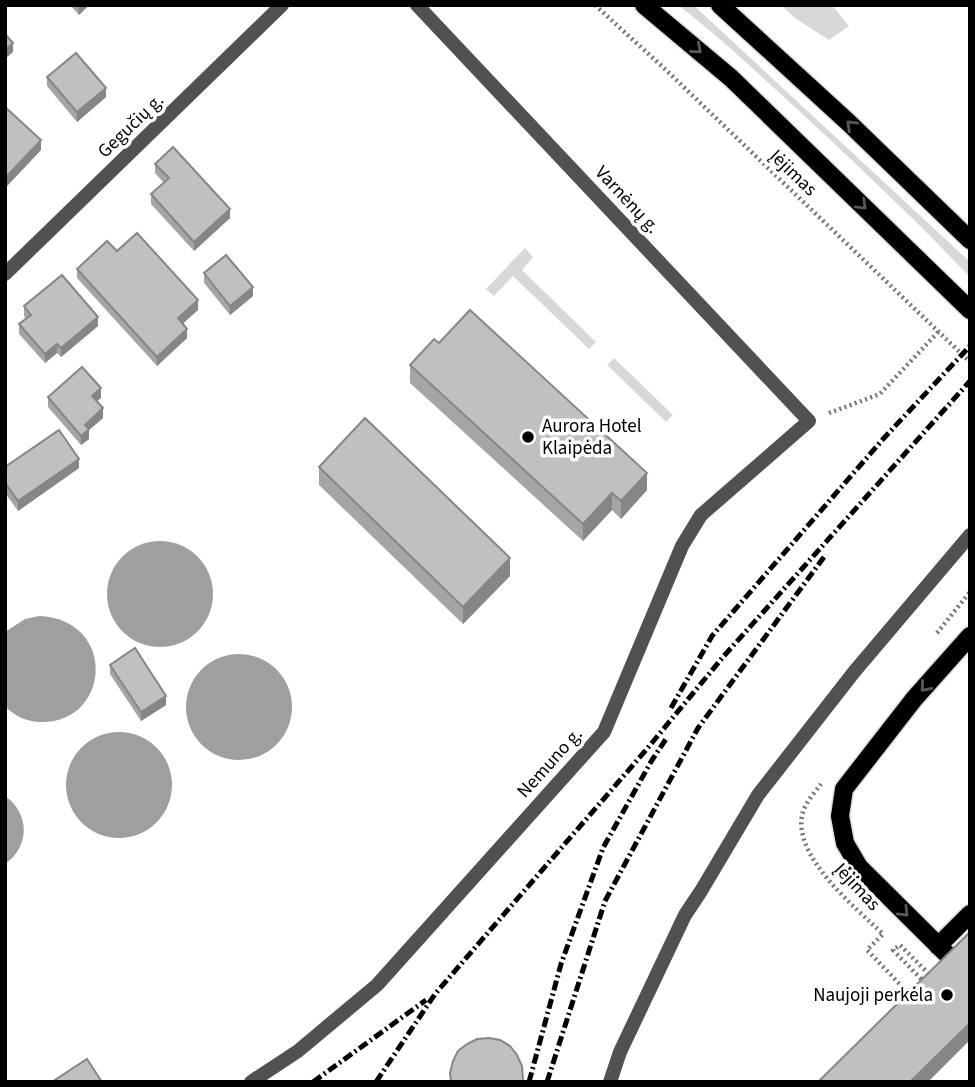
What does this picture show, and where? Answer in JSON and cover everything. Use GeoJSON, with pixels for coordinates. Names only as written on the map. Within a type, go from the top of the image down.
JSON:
{"type":"FeatureCollection","features":[{"type":"Feature","properties":{"kind":"main road"},"geometry":{"type":"LineString","coordinates":[[644,5],[731,78],[970,310]]}},
{"type":"Feature","properties":{"kind":"main road"},"geometry":{"type":"LineString","coordinates":[[720,5],[849,123],[970,240]]}},
{"type":"Feature","properties":{"kind":"main road"},"geometry":{"type":"LineString","coordinates":[[970,636],[914,699],[844,789],[840,816],[845,843],[859,867],[970,977]]}},
{"type":"Feature","properties":{"kind":"main road"},"geometry":{"type":"LineString","coordinates":[[938,946],[970,914]]}},
{"type":"Feature","properties":{"kind":"street","name":"Gegučių g."},"geometry":{"type":"LineString","coordinates":[[5,274],[282,5]]}},
{"type":"Feature","properties":{"kind":"street","name":"Varnėnų g."},"geometry":{"type":"LineString","coordinates":[[417,5],[809,421]]}},
{"type":"Feature","properties":{"kind":"street","name":"Nemuno g."},"geometry":{"type":"LineString","coordinates":[[251,1082],[298,1051],[377,985],[604,732],[682,546],[701,515],[809,421]]}},
{"type":"Feature","properties":{"kind":"street"},"geometry":{"type":"LineString","coordinates":[[610,1082],[620,1052],[685,915],[758,795],[854,673],[970,535]]}},
{"type":"Feature","properties":{"kind":"path","name":"Įėjimas"},"geometry":{"type":"LineString","coordinates":[[595,5],[970,362]]}},
{"type":"Feature","properties":{"kind":"path"},"geometry":{"type":"LineString","coordinates":[[809,421],[880,394],[938,332]]}},
{"type":"Feature","properties":{"kind":"path"},"geometry":{"type":"LineString","coordinates":[[936,635],[970,592]]}},
{"type":"Feature","properties":{"kind":"path","name":"Įėjimas"},"geometry":{"type":"LineString","coordinates":[[829,774],[803,812],[802,833],[811,856],[832,883],[883,934],[867,950],[918,1004]]}},
{"type":"Feature","properties":{"kind":"path"},"geometry":{"type":"LineString","coordinates":[[929,988],[893,950],[900,945],[935,980]]}},
{"type":"Feature","properties":{"kind":"shaded area"},"geometry":{"type":"Polygon","coordinates":[[[678,5],[693,5],[970,262],[970,277],[833,143],[733,51],[678,5]]]}},
{"type":"Feature","properties":{"kind":"shaded area"},"geometry":{"type":"Polygon","coordinates":[[[781,5],[832,5],[849,26],[829,40],[795,18],[781,5]]]}},
{"type":"Feature","properties":{"kind":"shaded area"},"geometry":{"type":"Polygon","coordinates":[[[525,248],[533,257],[522,270],[596,342],[589,349],[513,276],[494,296],[486,289],[525,248]]]}},
{"type":"Feature","properties":{"kind":"shaded area"},"geometry":{"type":"Polygon","coordinates":[[[614,358],[673,415],[666,422],[607,365],[614,358]]]}},
{"type":"Feature","properties":{"kind":"shaded area"},"geometry":{"type":"Polygon","coordinates":[[[160,541],[180,545],[197,557],[209,574],[213,594],[209,614],[197,631],[180,643],[160,647],[140,643],[123,631],[111,614],[107,594],[111,574],[123,557],[140,545],[160,541]]]}},
{"type":"Feature","properties":{"kind":"shaded area"},"geometry":{"type":"Polygon","coordinates":[[[39,616],[65,622],[82,634],[93,652],[96,671],[91,691],[80,707],[63,718],[39,722],[20,717],[5,706],[5,632],[25,619],[39,616]]]}},
{"type":"Feature","properties":{"kind":"shaded area"},"geometry":{"type":"Polygon","coordinates":[[[239,654],[259,658],[276,670],[288,687],[292,707],[288,727],[276,744],[259,756],[239,760],[219,756],[202,744],[190,727],[186,707],[190,687],[202,670],[219,658],[239,654]]]}},
{"type":"Feature","properties":{"kind":"shaded area"},"geometry":{"type":"Polygon","coordinates":[[[119,732],[139,736],[156,748],[168,765],[172,785],[168,805],[156,822],[139,834],[119,838],[99,834],[82,822],[70,805],[66,785],[70,765],[82,748],[99,736],[119,732]]]}},
{"type":"Feature","properties":{"kind":"shaded area"},"geometry":{"type":"Polygon","coordinates":[[[5,796],[19,811],[24,830],[19,849],[5,864],[5,796]]]}},
{"type":"Feature","properties":{"kind":"building"},"geometry":{"type":"Polygon","coordinates":[[[5,34],[13,43],[5,50],[5,34]]]}},
{"type":"Feature","properties":{"kind":"building"},"geometry":{"type":"Polygon","coordinates":[[[76,53],[106,88],[77,112],[47,77],[76,53]]]}},
{"type":"Feature","properties":{"kind":"building"},"geometry":{"type":"Polygon","coordinates":[[[5,107],[41,140],[7,176],[5,174],[5,107]]]}},
{"type":"Feature","properties":{"kind":"building"},"geometry":{"type":"Polygon","coordinates":[[[173,147],[230,209],[194,242],[151,194],[169,178],[155,164],[173,147]]]}},
{"type":"Feature","properties":{"kind":"building"},"geometry":{"type":"Polygon","coordinates":[[[137,233],[198,300],[178,318],[187,329],[157,357],[77,269],[107,241],[117,251],[137,233]]]}},
{"type":"Feature","properties":{"kind":"building"},"geometry":{"type":"Polygon","coordinates":[[[226,255],[253,287],[230,306],[204,273],[226,255]]]}},
{"type":"Feature","properties":{"kind":"building"},"geometry":{"type":"Polygon","coordinates":[[[62,275],[98,317],[61,348],[57,344],[45,354],[19,324],[31,315],[24,306],[62,275]]]}},
{"type":"Feature","properties":{"kind":"building","name":"Aurora Hotel Klaipėda"},"geometry":{"type":"Polygon","coordinates":[[[470,310],[647,473],[621,501],[612,493],[583,524],[410,365],[434,339],[439,343],[470,310]]]}},
{"type":"Feature","properties":{"kind":"building"},"geometry":{"type":"Polygon","coordinates":[[[82,367],[101,388],[92,396],[103,408],[85,425],[89,429],[81,436],[48,397],[82,367]]]}},
{"type":"Feature","properties":{"kind":"building"},"geometry":{"type":"Polygon","coordinates":[[[365,418],[510,558],[463,607],[319,467],[365,418]]]}},
{"type":"Feature","properties":{"kind":"building"},"geometry":{"type":"Polygon","coordinates":[[[59,430],[79,459],[18,501],[5,483],[5,467],[59,430]]]}},
{"type":"Feature","properties":{"kind":"building"},"geometry":{"type":"Polygon","coordinates":[[[135,648],[166,696],[141,712],[110,665],[135,648]]]}},
{"type":"Feature","properties":{"kind":"building","name":"Naujoji perkėla"},"geometry":{"type":"Polygon","coordinates":[[[970,932],[970,1023],[910,1082],[818,1082],[970,932]]]}},
{"type":"Feature","properties":{"kind":"building"},"geometry":{"type":"Polygon","coordinates":[[[489,1038],[510,1046],[517,1055],[522,1066],[522,1082],[451,1082],[450,1073],[458,1051],[477,1039],[489,1038]]]}},
{"type":"Feature","properties":{"kind":"building"},"geometry":{"type":"Polygon","coordinates":[[[87,1059],[102,1082],[52,1082],[87,1059]]]}},
{"type":"Feature","properties":{"kind":"railway"},"geometry":{"type":"LineString","coordinates":[[671,708],[712,636],[884,438],[970,346]]}},
{"type":"Feature","properties":{"kind":"railway"},"geometry":{"type":"LineString","coordinates":[[376,1082],[435,994],[723,657],[970,381]]}},
{"type":"Feature","properties":{"kind":"railway"},"geometry":{"type":"LineString","coordinates":[[547,1082],[605,901],[698,728],[824,557]]}},
{"type":"Feature","properties":{"kind":"railway"},"geometry":{"type":"LineString","coordinates":[[529,1082],[561,964],[603,848],[666,739]]}},
{"type":"Feature","properties":{"kind":"railway"},"geometry":{"type":"LineString","coordinates":[[313,1082],[426,1000]]}},
{"type":"Feature","properties":{"kind":"place","name":"Aurora Hotel Klaipėda"},"geometry":{"type":"Point","coordinates":[528,437]}},
{"type":"Feature","properties":{"kind":"place","name":"Naujoji perkėla"},"geometry":{"type":"Point","coordinates":[947,995]}}]}
